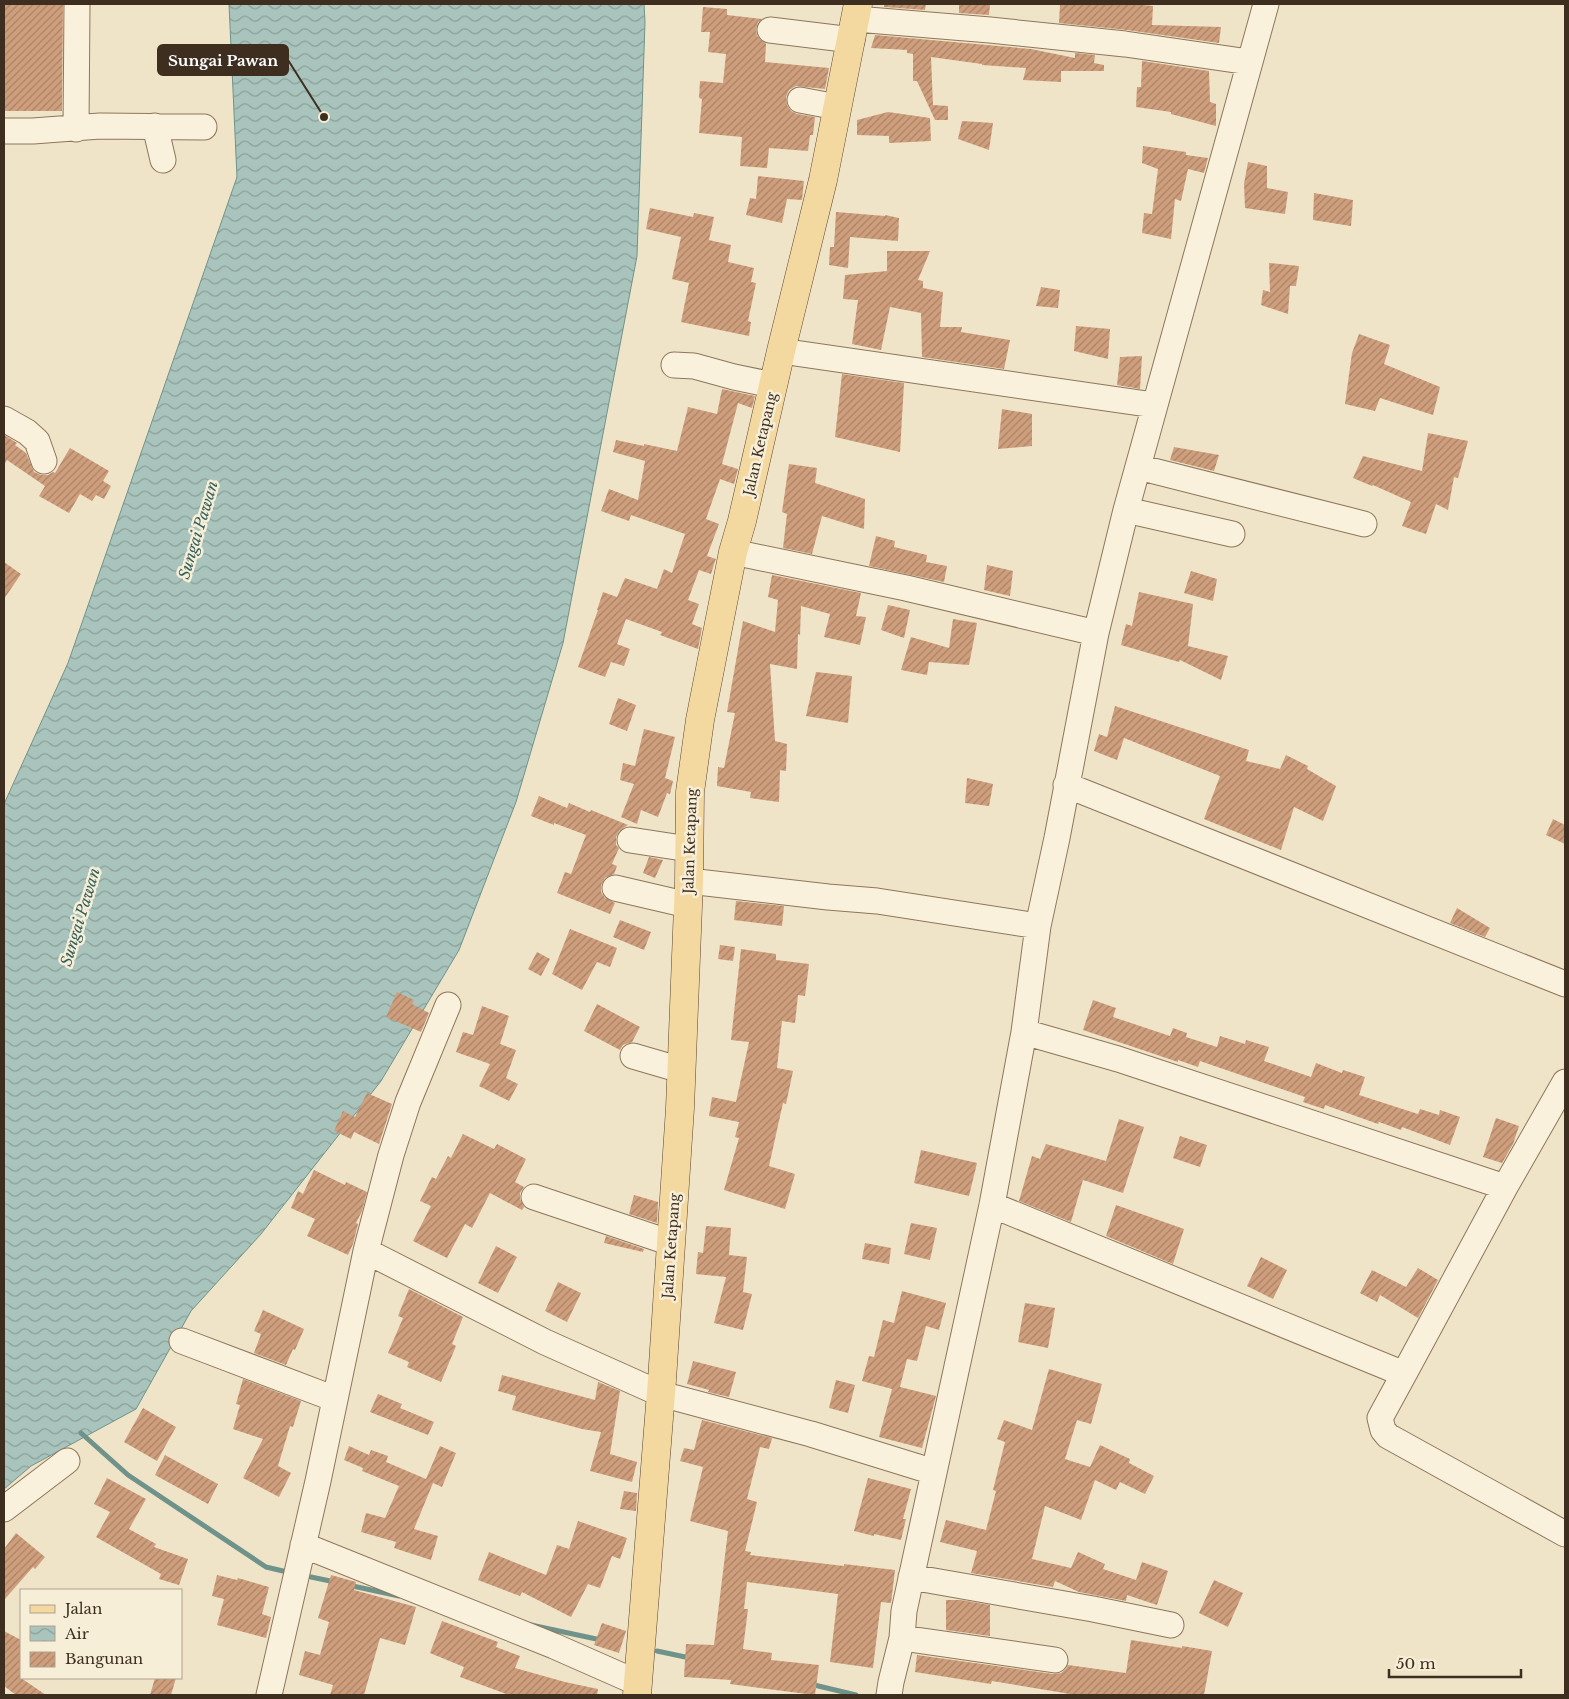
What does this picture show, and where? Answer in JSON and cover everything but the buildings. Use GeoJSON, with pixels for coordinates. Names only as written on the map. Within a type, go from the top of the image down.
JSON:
{"type":"FeatureCollection","features":[{"type":"Feature","properties":{"kind":"main road","name":"Jalan Ketapang"},"geometry":{"type":"LineString","coordinates":[[637,1689],[661,1394],[671,1242],[681,1070],[690,849],[690,792],[700,720],[733,552],[823,180],[855,21]]}},
{"type":"Feature","properties":{"kind":"street"},"geometry":{"type":"LineString","coordinates":[[76,128],[77,4]]}},
{"type":"Feature","properties":{"kind":"street"},"geometry":{"type":"LineString","coordinates":[[889,1695],[902,1638],[904,1611],[911,1577],[992,1205],[1024,1032],[1038,926],[1096,633],[1154,405],[1266,4]]}},
{"type":"Feature","properties":{"kind":"street"},"geometry":{"type":"LineString","coordinates":[[770,30],[855,21],[990,30],[1125,44],[1249,62]]}},
{"type":"Feature","properties":{"kind":"street"},"geometry":{"type":"LineString","coordinates":[[800,100],[837,107]]}},
{"type":"Feature","properties":{"kind":"street"},"geometry":{"type":"LineString","coordinates":[[4,131],[34,132],[100,126],[204,127]]}},
{"type":"Feature","properties":{"kind":"street"},"geometry":{"type":"LineString","coordinates":[[155,126],[163,160]]}},
{"type":"Feature","properties":{"kind":"street"},"geometry":{"type":"LineString","coordinates":[[781,351],[1154,405]]}},
{"type":"Feature","properties":{"kind":"street"},"geometry":{"type":"LineString","coordinates":[[674,365],[694,366],[774,385]]}},
{"type":"Feature","properties":{"kind":"street"},"geometry":{"type":"LineString","coordinates":[[4,419],[27,432],[37,441],[44,461]]}},
{"type":"Feature","properties":{"kind":"street"},"geometry":{"type":"LineString","coordinates":[[1138,467],[1364,524]]}},
{"type":"Feature","properties":{"kind":"street"},"geometry":{"type":"LineString","coordinates":[[1126,510],[1232,534]]}},
{"type":"Feature","properties":{"kind":"street"},"geometry":{"type":"LineString","coordinates":[[733,552],[906,588],[1096,633]]}},
{"type":"Feature","properties":{"kind":"street"},"geometry":{"type":"LineString","coordinates":[[1066,785],[1565,984]]}},
{"type":"Feature","properties":{"kind":"street"},"geometry":{"type":"LineString","coordinates":[[630,840],[690,849]]}},
{"type":"Feature","properties":{"kind":"street"},"geometry":{"type":"LineString","coordinates":[[615,888],[688,893],[828,897],[878,901],[1038,926]]}},
{"type":"Feature","properties":{"kind":"street"},"geometry":{"type":"LineString","coordinates":[[272,1687],[366,1251],[391,1155],[408,1102],[448,1005]]}},
{"type":"Feature","properties":{"kind":"street"},"geometry":{"type":"LineString","coordinates":[[1024,1032],[1118,1059],[1505,1187]]}},
{"type":"Feature","properties":{"kind":"street"},"geometry":{"type":"LineString","coordinates":[[633,1056],[681,1070]]}},
{"type":"Feature","properties":{"kind":"street"},"geometry":{"type":"LineString","coordinates":[[1565,1082],[1505,1187],[1380,1418],[1383,1430],[1388,1436],[1565,1534]]}},
{"type":"Feature","properties":{"kind":"street"},"geometry":{"type":"LineString","coordinates":[[534,1196],[671,1242]]}},
{"type":"Feature","properties":{"kind":"street"},"geometry":{"type":"LineString","coordinates":[[992,1205],[1404,1374]]}},
{"type":"Feature","properties":{"kind":"street"},"geometry":{"type":"LineString","coordinates":[[366,1251],[536,1338],[661,1394],[811,1434],[934,1472]]}},
{"type":"Feature","properties":{"kind":"street"},"geometry":{"type":"LineString","coordinates":[[182,1341],[335,1399]]}},
{"type":"Feature","properties":{"kind":"street"},"geometry":{"type":"LineString","coordinates":[[4,1509],[67,1461]]}},
{"type":"Feature","properties":{"kind":"street"},"geometry":{"type":"LineString","coordinates":[[303,1545],[554,1646],[637,1689]]}},
{"type":"Feature","properties":{"kind":"street"},"geometry":{"type":"LineString","coordinates":[[911,1577],[1093,1609],[1170,1625]]}},
{"type":"Feature","properties":{"kind":"street"},"geometry":{"type":"LineString","coordinates":[[902,1638],[1055,1660]]}},
{"type":"Feature","properties":{"kind":"water"},"geometry":{"type":"Polygon","coordinates":[[[229,4],[644,4],[637,256],[563,643],[516,802],[459,950],[381,1081],[261,1234],[191,1311],[136,1409],[31,1466],[4,1489],[4,804],[68,663],[237,177],[229,4]]]}},
{"type":"Feature","properties":{"kind":"waterway"},"geometry":{"type":"LineString","coordinates":[[81,1433],[128,1475],[266,1567],[283,1571]]}},
{"type":"Feature","properties":{"kind":"waterway"},"geometry":{"type":"LineString","coordinates":[[311,1577],[335,1582]]}},
{"type":"Feature","properties":{"kind":"waterway"},"geometry":{"type":"LineString","coordinates":[[348,1585],[399,1596]]}},
{"type":"Feature","properties":{"kind":"waterway"},"geometry":{"type":"LineString","coordinates":[[531,1625],[601,1640]]}},
{"type":"Feature","properties":{"kind":"waterway"},"geometry":{"type":"LineString","coordinates":[[657,1651],[690,1658]]}},
{"type":"Feature","properties":{"kind":"waterway"},"geometry":{"type":"LineString","coordinates":[[810,1684],[856,1695]]}},
{"type":"Feature","properties":{"kind":"place","name":"Sungai Pawan"},"geometry":{"type":"Point","coordinates":[324,117]}}]}
